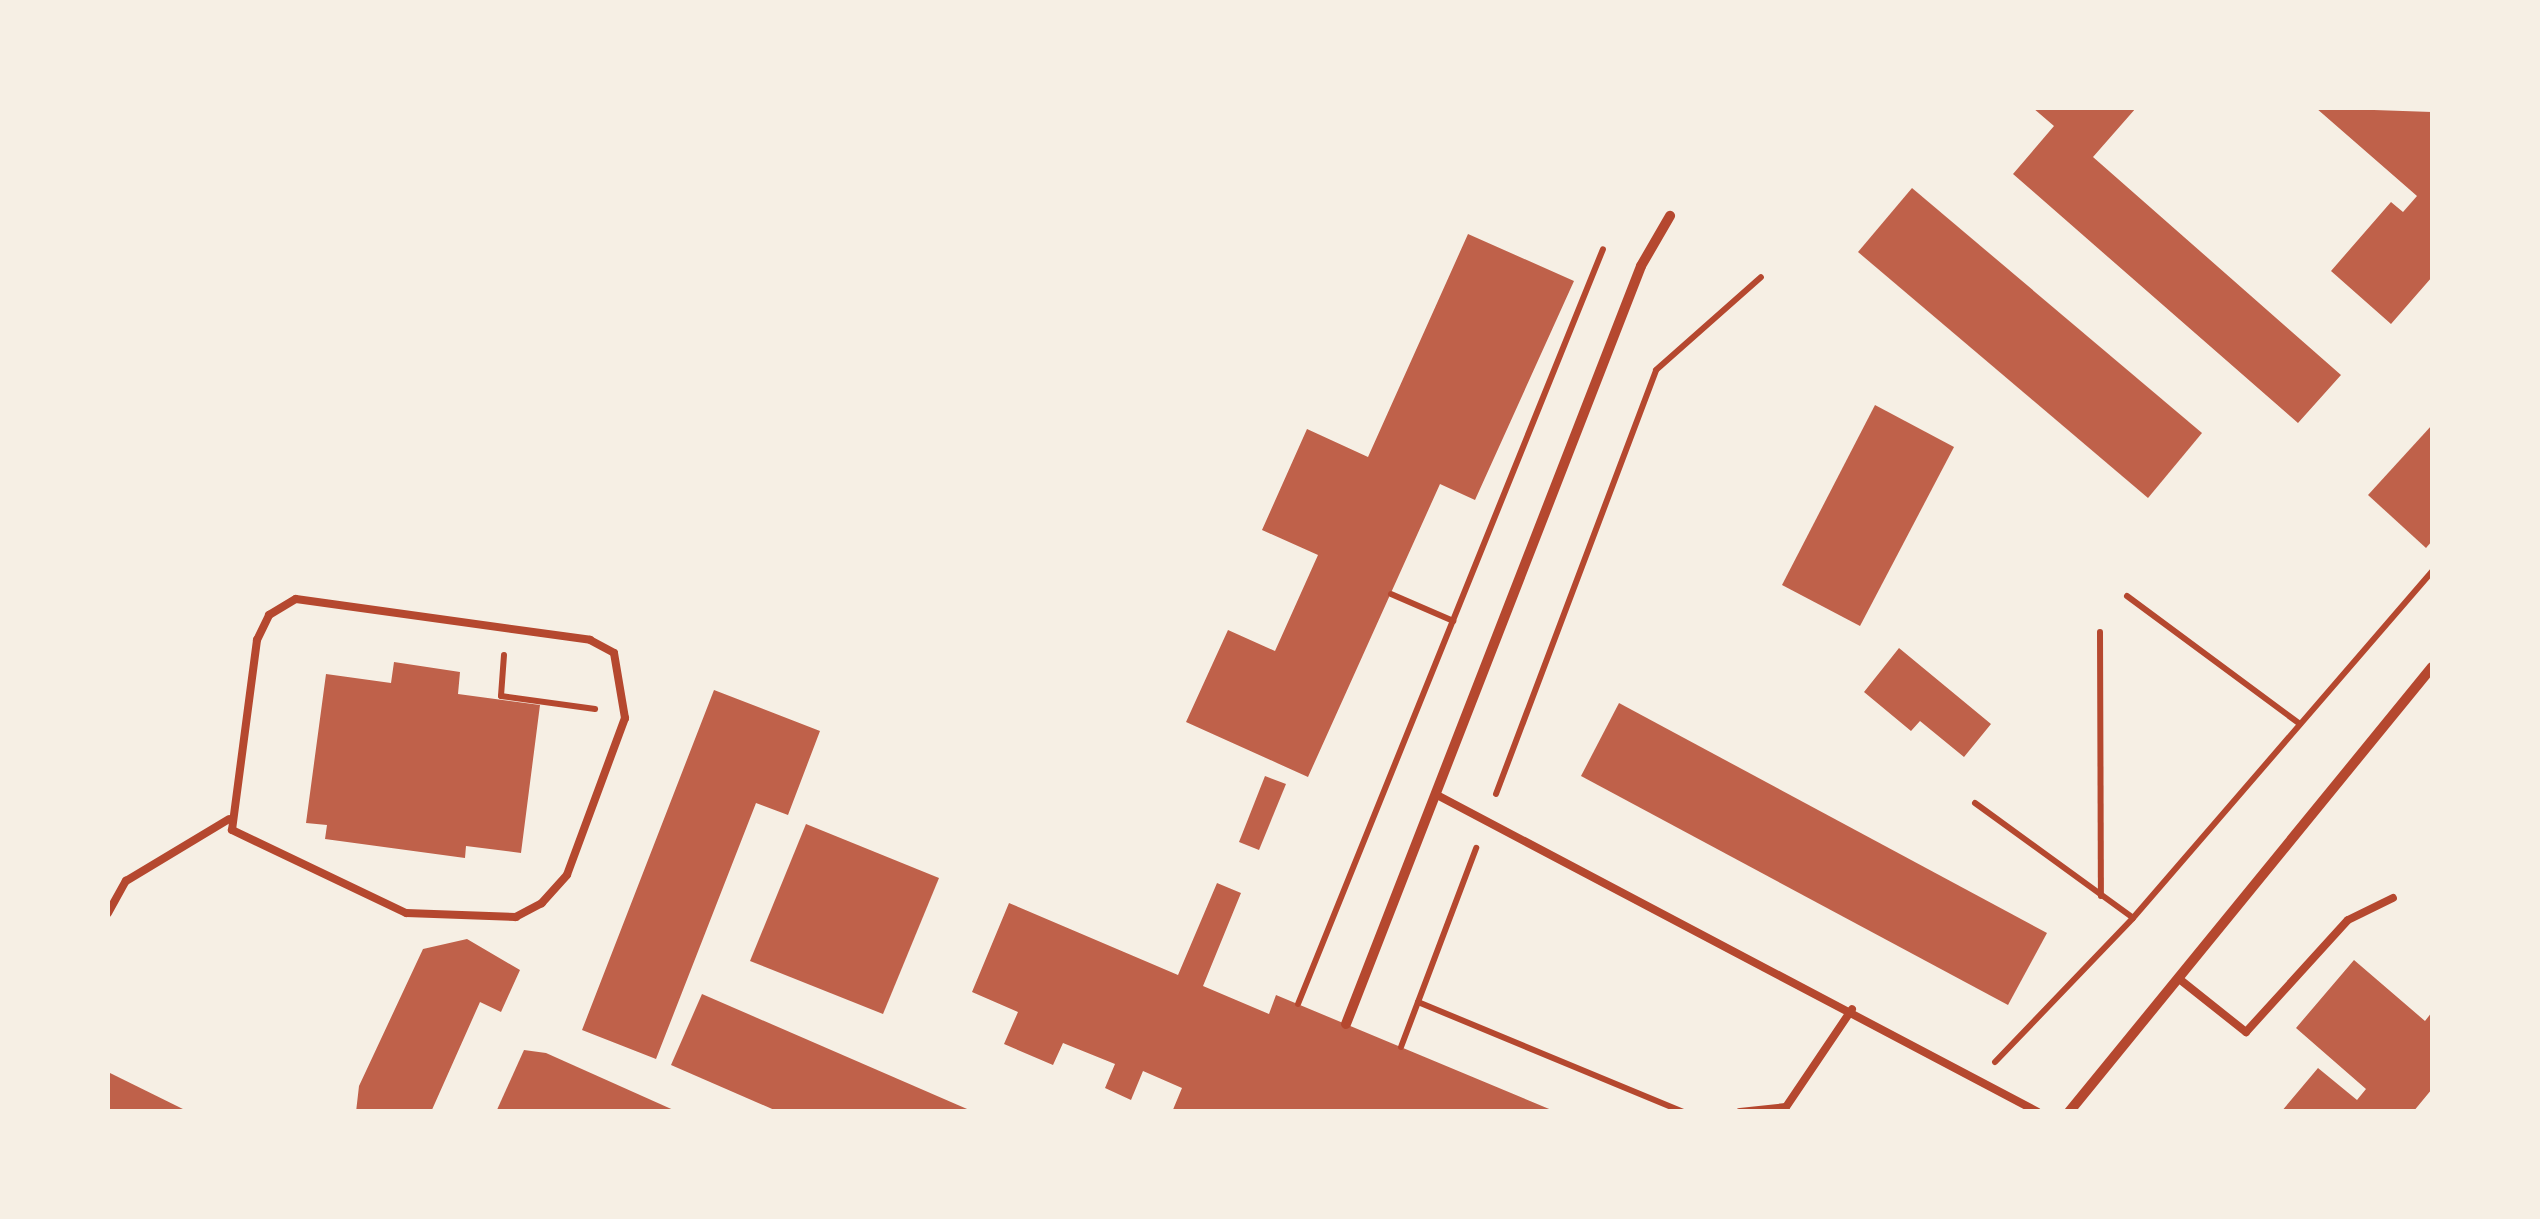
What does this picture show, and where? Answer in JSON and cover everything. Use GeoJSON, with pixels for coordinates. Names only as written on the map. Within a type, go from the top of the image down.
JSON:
{"type":"FeatureCollection","features":[{"type":"Feature","properties":{"kind":"street"},"geometry":{"type":"LineString","coordinates":[[1346,1024],[1642,266],[1670,216]]}},
{"type":"Feature","properties":{"kind":"street"},"geometry":{"type":"LineString","coordinates":[[2068,1112],[2432,667]]}},
{"type":"Feature","properties":{"kind":"lane"},"geometry":{"type":"LineString","coordinates":[[296,600],[590,640],[614,653],[624,718],[573,858],[542,903],[516,917],[406,913],[242,839],[229,819],[257,640],[269,615],[296,600]]}},
{"type":"Feature","properties":{"kind":"lane"},"geometry":{"type":"LineString","coordinates":[[1436,795],[1852,1009],[2038,1112]]}},
{"type":"Feature","properties":{"kind":"lane"},"geometry":{"type":"LineString","coordinates":[[108,913],[126,881],[229,819]]}},
{"type":"Feature","properties":{"kind":"lane"},"geometry":{"type":"LineString","coordinates":[[2178,978],[2246,1032],[2348,920],[2393,898]]}},
{"type":"Feature","properties":{"kind":"lane"},"geometry":{"type":"LineString","coordinates":[[1740,1112],[1789,1109],[1852,1009]]}},
{"type":"Feature","properties":{"kind":"path"},"geometry":{"type":"LineString","coordinates":[[1298,1004],[1603,248]]}},
{"type":"Feature","properties":{"kind":"path"},"geometry":{"type":"LineString","coordinates":[[1401,1048],[1656,370],[1761,277]]}},
{"type":"Feature","properties":{"kind":"path"},"geometry":{"type":"LineString","coordinates":[[1979,1079],[2133,918],[2432,571]]}},
{"type":"Feature","properties":{"kind":"path"},"geometry":{"type":"LineString","coordinates":[[1391,594],[1453,621]]}},
{"type":"Feature","properties":{"kind":"path"},"geometry":{"type":"LineString","coordinates":[[2127,596],[2300,724]]}},
{"type":"Feature","properties":{"kind":"path"},"geometry":{"type":"LineString","coordinates":[[2100,632],[2102,896]]}},
{"type":"Feature","properties":{"kind":"path"},"geometry":{"type":"LineString","coordinates":[[484,652],[522,658]]}},
{"type":"Feature","properties":{"kind":"path"},"geometry":{"type":"LineString","coordinates":[[504,655],[501,696],[601,712],[599,698]]}},
{"type":"Feature","properties":{"kind":"path"},"geometry":{"type":"LineString","coordinates":[[1975,803],[2133,918]]}},
{"type":"Feature","properties":{"kind":"path"},"geometry":{"type":"LineString","coordinates":[[1418,1002],[1684,1112]]}},
{"type":"Feature","properties":{"kind":"building"},"geometry":{"type":"Polygon","coordinates":[[[2033,108],[2136,108],[2093,157],[2341,375],[2298,423],[2013,174],[2054,126],[2033,108]]]}},
{"type":"Feature","properties":{"kind":"building"},"geometry":{"type":"Polygon","coordinates":[[[2316,108],[2432,112],[2432,277],[2391,324],[2331,271],[2391,202],[2403,212],[2417,196],[2316,108]]]}},
{"type":"Feature","properties":{"kind":"building"},"geometry":{"type":"Polygon","coordinates":[[[1912,188],[2202,433],[2148,498],[1858,252],[1912,188]]]}},
{"type":"Feature","properties":{"kind":"building"},"geometry":{"type":"Polygon","coordinates":[[[1468,234],[1574,281],[1475,500],[1440,484],[1308,777],[1186,722],[1228,630],[1275,651],[1318,555],[1262,530],[1307,429],[1368,457],[1468,234]]]}},
{"type":"Feature","properties":{"kind":"building"},"geometry":{"type":"Polygon","coordinates":[[[1875,405],[1954,447],[1860,626],[1782,585],[1875,405]]]}},
{"type":"Feature","properties":{"kind":"building"},"geometry":{"type":"Polygon","coordinates":[[[2432,425],[2432,541],[2426,548],[2368,495],[2432,425]]]}},
{"type":"Feature","properties":{"kind":"building"},"geometry":{"type":"Polygon","coordinates":[[[1899,648],[1991,724],[1964,757],[1920,721],[1911,731],[1864,692],[1899,648]]]}},
{"type":"Feature","properties":{"kind":"building"},"geometry":{"type":"Polygon","coordinates":[[[394,662],[460,672],[458,694],[540,705],[521,853],[466,846],[465,858],[325,839],[327,825],[306,823],[326,674],[391,683],[394,662]]]}},
{"type":"Feature","properties":{"kind":"building"},"geometry":{"type":"Polygon","coordinates":[[[714,690],[820,731],[788,815],[756,803],[656,1059],[582,1030],[714,690]]]}},
{"type":"Feature","properties":{"kind":"building"},"geometry":{"type":"Polygon","coordinates":[[[1619,703],[2047,933],[2008,1005],[1581,776],[1619,703]]]}},
{"type":"Feature","properties":{"kind":"building"},"geometry":{"type":"Polygon","coordinates":[[[1265,776],[1286,784],[1259,850],[1239,842],[1265,776]]]}},
{"type":"Feature","properties":{"kind":"building"},"geometry":{"type":"Polygon","coordinates":[[[806,824],[939,878],[883,1014],[750,961],[806,824]]]}},
{"type":"Feature","properties":{"kind":"building"},"geometry":{"type":"Polygon","coordinates":[[[1217,883],[1241,893],[1203,986],[1269,1014],[1276,995],[1554,1111],[1172,1112],[1182,1088],[1143,1071],[1131,1100],[1105,1088],[1115,1064],[1063,1043],[1053,1065],[1004,1044],[1018,1012],[972,992],[1009,903],[1178,975],[1217,883]]]}},
{"type":"Feature","properties":{"kind":"building"},"geometry":{"type":"Polygon","coordinates":[[[467,939],[520,970],[501,1012],[480,1002],[431,1112],[356,1112],[359,1086],[423,949],[467,939]]]}},
{"type":"Feature","properties":{"kind":"building"},"geometry":{"type":"Polygon","coordinates":[[[2354,960],[2425,1021],[2432,1012],[2432,1089],[2413,1112],[2281,1112],[2318,1068],[2357,1100],[2366,1089],[2296,1028],[2354,960]]]}},
{"type":"Feature","properties":{"kind":"building"},"geometry":{"type":"Polygon","coordinates":[[[702,994],[974,1112],[779,1112],[671,1065],[702,994]]]}},
{"type":"Feature","properties":{"kind":"building"},"geometry":{"type":"Polygon","coordinates":[[[524,1050],[546,1053],[678,1112],[496,1112],[524,1050]]]}},
{"type":"Feature","properties":{"kind":"building"},"geometry":{"type":"Polygon","coordinates":[[[108,1072],[189,1112],[108,1112],[108,1072]]]}}]}
